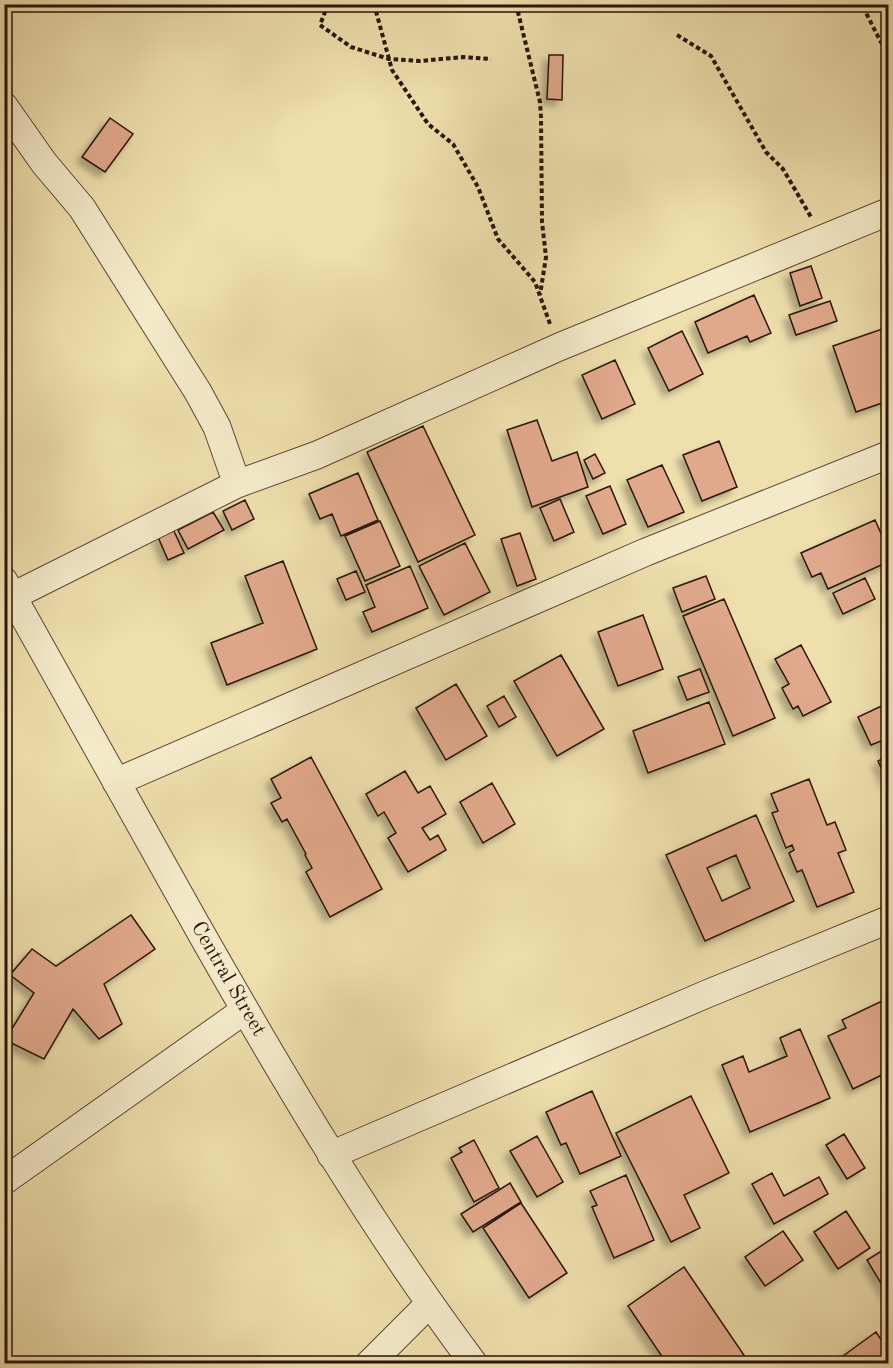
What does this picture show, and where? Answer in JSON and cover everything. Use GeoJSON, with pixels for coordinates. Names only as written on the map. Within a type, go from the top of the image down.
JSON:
{"type":"FeatureCollection","features":[{"type":"Feature","properties":{"kind":"street"},"geometry":{"type":"LineString","coordinates":[[4,106],[44,163],[82,208],[198,392],[218,428],[237,484]]}},
{"type":"Feature","properties":{"kind":"street"},"geometry":{"type":"LineString","coordinates":[[9,589],[237,484],[317,454],[559,347],[888,212]]}},
{"type":"Feature","properties":{"kind":"street"},"geometry":{"type":"LineString","coordinates":[[116,782],[646,552],[888,455]]}},
{"type":"Feature","properties":{"kind":"street","name":"Central Street"},"geometry":{"type":"LineString","coordinates":[[9,589],[245,1010],[331,1155],[429,1304],[474,1364]]}},
{"type":"Feature","properties":{"kind":"street"},"geometry":{"type":"LineString","coordinates":[[331,1155],[709,993],[888,920]]}},
{"type":"Feature","properties":{"kind":"street"},"geometry":{"type":"LineString","coordinates":[[4,1181],[245,1010]]}},
{"type":"Feature","properties":{"kind":"street"},"geometry":{"type":"LineString","coordinates":[[369,1364],[429,1304]]}},
{"type":"Feature","properties":{"kind":"path"},"geometry":{"type":"LineString","coordinates":[[328,4],[320,25],[351,47],[389,59],[420,61],[463,57],[491,59]]}},
{"type":"Feature","properties":{"kind":"path"},"geometry":{"type":"LineString","coordinates":[[374,4],[392,70],[428,124],[453,144],[478,187],[498,239],[535,282],[559,347]]}},
{"type":"Feature","properties":{"kind":"path"},"geometry":{"type":"LineString","coordinates":[[516,4],[540,102],[542,222],[546,257],[540,296]]}},
{"type":"Feature","properties":{"kind":"path"},"geometry":{"type":"LineString","coordinates":[[863,7],[888,56]]}},
{"type":"Feature","properties":{"kind":"path"},"geometry":{"type":"LineString","coordinates":[[677,35],[711,56],[766,152],[783,169],[824,238]]}},
{"type":"Feature","properties":{"kind":"building"},"geometry":{"type":"Polygon","coordinates":[[[549,55],[563,55],[562,100],[547,99],[549,55]]]}},
{"type":"Feature","properties":{"kind":"building"},"geometry":{"type":"Polygon","coordinates":[[[110,118],[133,134],[105,172],[82,157],[110,118]]]}},
{"type":"Feature","properties":{"kind":"building"},"geometry":{"type":"Polygon","coordinates":[[[811,266],[822,298],[800,306],[790,273],[811,266]]]}},
{"type":"Feature","properties":{"kind":"building"},"geometry":{"type":"Polygon","coordinates":[[[754,295],[771,333],[750,342],[747,336],[708,353],[695,322],[754,295]]]}},
{"type":"Feature","properties":{"kind":"building"},"geometry":{"type":"Polygon","coordinates":[[[830,301],[837,321],[796,335],[789,315],[830,301]]]}},
{"type":"Feature","properties":{"kind":"building"},"geometry":{"type":"Polygon","coordinates":[[[888,327],[888,401],[856,412],[833,346],[888,327]]]}},
{"type":"Feature","properties":{"kind":"building"},"geometry":{"type":"Polygon","coordinates":[[[682,331],[703,374],[669,391],[648,348],[682,331]]]}},
{"type":"Feature","properties":{"kind":"building"},"geometry":{"type":"Polygon","coordinates":[[[615,360],[635,404],[602,419],[582,375],[615,360]]]}},
{"type":"Feature","properties":{"kind":"building"},"geometry":{"type":"Polygon","coordinates":[[[537,420],[552,461],[577,452],[588,487],[532,507],[507,430],[537,420]]]}},
{"type":"Feature","properties":{"kind":"building"},"geometry":{"type":"Polygon","coordinates":[[[423,426],[475,535],[418,562],[367,452],[423,426]]]}},
{"type":"Feature","properties":{"kind":"building"},"geometry":{"type":"Polygon","coordinates":[[[719,441],[737,487],[702,501],[683,455],[719,441]]]}},
{"type":"Feature","properties":{"kind":"building"},"geometry":{"type":"Polygon","coordinates":[[[595,454],[605,473],[593,479],[584,460],[595,454]]]}},
{"type":"Feature","properties":{"kind":"building"},"geometry":{"type":"Polygon","coordinates":[[[662,465],[684,512],[648,527],[627,480],[662,465]]]}},
{"type":"Feature","properties":{"kind":"building"},"geometry":{"type":"Polygon","coordinates":[[[358,473],[378,520],[341,536],[332,514],[320,519],[309,494],[358,473]]]}},
{"type":"Feature","properties":{"kind":"building"},"geometry":{"type":"Polygon","coordinates":[[[610,486],[626,524],[603,534],[586,496],[610,486]]]}},
{"type":"Feature","properties":{"kind":"building"},"geometry":{"type":"Polygon","coordinates":[[[560,499],[574,532],[554,541],[540,508],[560,499]]]}},
{"type":"Feature","properties":{"kind":"building"},"geometry":{"type":"Polygon","coordinates":[[[245,500],[254,519],[232,530],[223,511],[245,500]]]}},
{"type":"Feature","properties":{"kind":"building"},"geometry":{"type":"Polygon","coordinates":[[[213,512],[224,530],[188,549],[178,530],[213,512]]]}},
{"type":"Feature","properties":{"kind":"building"},"geometry":{"type":"Polygon","coordinates":[[[875,520],[888,549],[888,562],[828,589],[821,573],[812,577],[801,553],[875,520]]]}},
{"type":"Feature","properties":{"kind":"building"},"geometry":{"type":"Polygon","coordinates":[[[380,521],[400,566],[365,581],[345,536],[380,521]]]}},
{"type":"Feature","properties":{"kind":"building"},"geometry":{"type":"Polygon","coordinates":[[[173,529],[184,553],[168,560],[158,537],[173,529]]]}},
{"type":"Feature","properties":{"kind":"building"},"geometry":{"type":"Polygon","coordinates":[[[520,533],[536,579],[517,586],[501,539],[520,533]]]}},
{"type":"Feature","properties":{"kind":"building"},"geometry":{"type":"Polygon","coordinates":[[[465,543],[490,592],[444,615],[419,566],[465,543]]]}},
{"type":"Feature","properties":{"kind":"building"},"geometry":{"type":"Polygon","coordinates":[[[283,561],[317,649],[227,685],[211,643],[263,623],[245,576],[283,561]]]}},
{"type":"Feature","properties":{"kind":"building"},"geometry":{"type":"Polygon","coordinates":[[[410,566],[428,608],[372,632],[363,612],[375,607],[366,585],[410,566]]]}},
{"type":"Feature","properties":{"kind":"building"},"geometry":{"type":"Polygon","coordinates":[[[356,571],[365,592],[346,600],[337,579],[356,571]]]}},
{"type":"Feature","properties":{"kind":"building"},"geometry":{"type":"Polygon","coordinates":[[[706,576],[715,599],[682,612],[673,588],[706,576]]]}},
{"type":"Feature","properties":{"kind":"building"},"geometry":{"type":"Polygon","coordinates":[[[865,578],[875,599],[843,614],[833,593],[865,578]]]}},
{"type":"Feature","properties":{"kind":"building"},"geometry":{"type":"Polygon","coordinates":[[[724,599],[775,718],[733,736],[683,616],[724,599]]]}},
{"type":"Feature","properties":{"kind":"building"},"geometry":{"type":"Polygon","coordinates":[[[643,615],[663,669],[618,686],[598,632],[643,615]]]}},
{"type":"Feature","properties":{"kind":"building"},"geometry":{"type":"Polygon","coordinates":[[[801,645],[831,702],[803,716],[798,706],[793,709],[782,688],[789,684],[775,659],[801,645]]]}},
{"type":"Feature","properties":{"kind":"building"},"geometry":{"type":"Polygon","coordinates":[[[561,655],[604,729],[557,756],[514,681],[561,655]]]}},
{"type":"Feature","properties":{"kind":"building"},"geometry":{"type":"Polygon","coordinates":[[[700,669],[709,692],[687,700],[678,677],[700,669]]]}},
{"type":"Feature","properties":{"kind":"building"},"geometry":{"type":"Polygon","coordinates":[[[456,684],[487,736],[446,760],[416,708],[456,684]]]}},
{"type":"Feature","properties":{"kind":"building"},"geometry":{"type":"Polygon","coordinates":[[[504,696],[516,717],[499,727],[487,706],[504,696]]]}},
{"type":"Feature","properties":{"kind":"building"},"geometry":{"type":"Polygon","coordinates":[[[709,702],[725,744],[648,773],[633,731],[709,702]]]}},
{"type":"Feature","properties":{"kind":"building"},"geometry":{"type":"Polygon","coordinates":[[[888,703],[888,756],[881,741],[871,745],[858,717],[888,703]]]}},
{"type":"Feature","properties":{"kind":"building"},"geometry":{"type":"Polygon","coordinates":[[[888,756],[888,783],[878,761],[888,756]]]}},
{"type":"Feature","properties":{"kind":"building"},"geometry":{"type":"Polygon","coordinates":[[[311,757],[382,889],[330,917],[306,872],[312,868],[306,854],[287,819],[282,822],[271,803],[281,798],[271,779],[311,757]]]}},
{"type":"Feature","properties":{"kind":"building"},"geometry":{"type":"Polygon","coordinates":[[[405,771],[418,793],[430,786],[446,814],[422,828],[430,840],[438,835],[446,850],[408,872],[388,838],[396,833],[384,812],[378,816],[366,794],[405,771]]]}},
{"type":"Feature","properties":{"kind":"building"},"geometry":{"type":"Polygon","coordinates":[[[809,779],[827,825],[835,822],[846,850],[838,853],[854,892],[817,907],[802,870],[797,872],[789,853],[794,850],[792,845],[786,848],[772,813],[778,811],[771,794],[809,779]]]}},
{"type":"Feature","properties":{"kind":"building"},"geometry":{"type":"Polygon","coordinates":[[[492,783],[515,824],[483,843],[460,802],[492,783]]]}},
{"type":"Feature","properties":{"kind":"building"},"geometry":{"type":"Polygon","coordinates":[[[756,815],[794,901],[705,941],[666,855],[756,815]],[[736,855],[707,868],[722,901],[750,888],[736,855]]]}},
{"type":"Feature","properties":{"kind":"building"},"geometry":{"type":"Polygon","coordinates":[[[131,915],[155,949],[104,984],[122,1024],[99,1039],[73,1009],[44,1059],[5,1040],[34,993],[10,975],[32,949],[56,966],[131,915]]]}},
{"type":"Feature","properties":{"kind":"building"},"geometry":{"type":"Polygon","coordinates":[[[882,1001],[888,1014],[888,1072],[853,1089],[828,1036],[846,1028],[842,1020],[882,1001]]]}},
{"type":"Feature","properties":{"kind":"building"},"geometry":{"type":"Polygon","coordinates":[[[800,1029],[830,1098],[750,1132],[722,1065],[743,1056],[749,1072],[787,1056],[780,1038],[800,1029]]]}},
{"type":"Feature","properties":{"kind":"building"},"geometry":{"type":"Polygon","coordinates":[[[592,1091],[621,1156],[580,1174],[566,1143],[561,1145],[546,1112],[592,1091]]]}},
{"type":"Feature","properties":{"kind":"building"},"geometry":{"type":"Polygon","coordinates":[[[691,1096],[729,1173],[684,1195],[700,1228],[671,1242],[616,1133],[691,1096]]]}},
{"type":"Feature","properties":{"kind":"building"},"geometry":{"type":"Polygon","coordinates":[[[844,1134],[865,1168],[847,1179],[826,1145],[844,1134]]]}},
{"type":"Feature","properties":{"kind":"building"},"geometry":{"type":"Polygon","coordinates":[[[537,1136],[563,1182],[537,1197],[510,1151],[537,1136]]]}},
{"type":"Feature","properties":{"kind":"building"},"geometry":{"type":"Polygon","coordinates":[[[474,1140],[499,1188],[474,1202],[451,1158],[462,1152],[459,1148],[474,1140]]]}},
{"type":"Feature","properties":{"kind":"building"},"geometry":{"type":"Polygon","coordinates":[[[772,1173],[784,1196],[819,1177],[828,1194],[774,1224],[752,1184],[772,1173]]]}},
{"type":"Feature","properties":{"kind":"building"},"geometry":{"type":"Polygon","coordinates":[[[626,1175],[654,1240],[614,1258],[592,1207],[597,1205],[590,1191],[626,1175]]]}},
{"type":"Feature","properties":{"kind":"building"},"geometry":{"type":"Polygon","coordinates":[[[510,1183],[521,1202],[473,1232],[461,1214],[510,1183]]]}},
{"type":"Feature","properties":{"kind":"building"},"geometry":{"type":"Polygon","coordinates":[[[521,1203],[567,1273],[529,1298],[483,1228],[521,1203]]]}},
{"type":"Feature","properties":{"kind":"building"},"geometry":{"type":"Polygon","coordinates":[[[846,1211],[870,1248],[838,1269],[814,1232],[846,1211]]]}},
{"type":"Feature","properties":{"kind":"building"},"geometry":{"type":"Polygon","coordinates":[[[783,1231],[803,1260],[765,1286],[745,1257],[783,1231]]]}},
{"type":"Feature","properties":{"kind":"building"},"geometry":{"type":"Polygon","coordinates":[[[888,1247],[888,1295],[867,1260],[888,1247]]]}},
{"type":"Feature","properties":{"kind":"building"},"geometry":{"type":"Polygon","coordinates":[[[684,1267],[750,1364],[667,1364],[628,1306],[684,1267]]]}},
{"type":"Feature","properties":{"kind":"building"},"geometry":{"type":"Polygon","coordinates":[[[876,1332],[888,1350],[888,1364],[832,1364],[876,1332]]]}}]}
